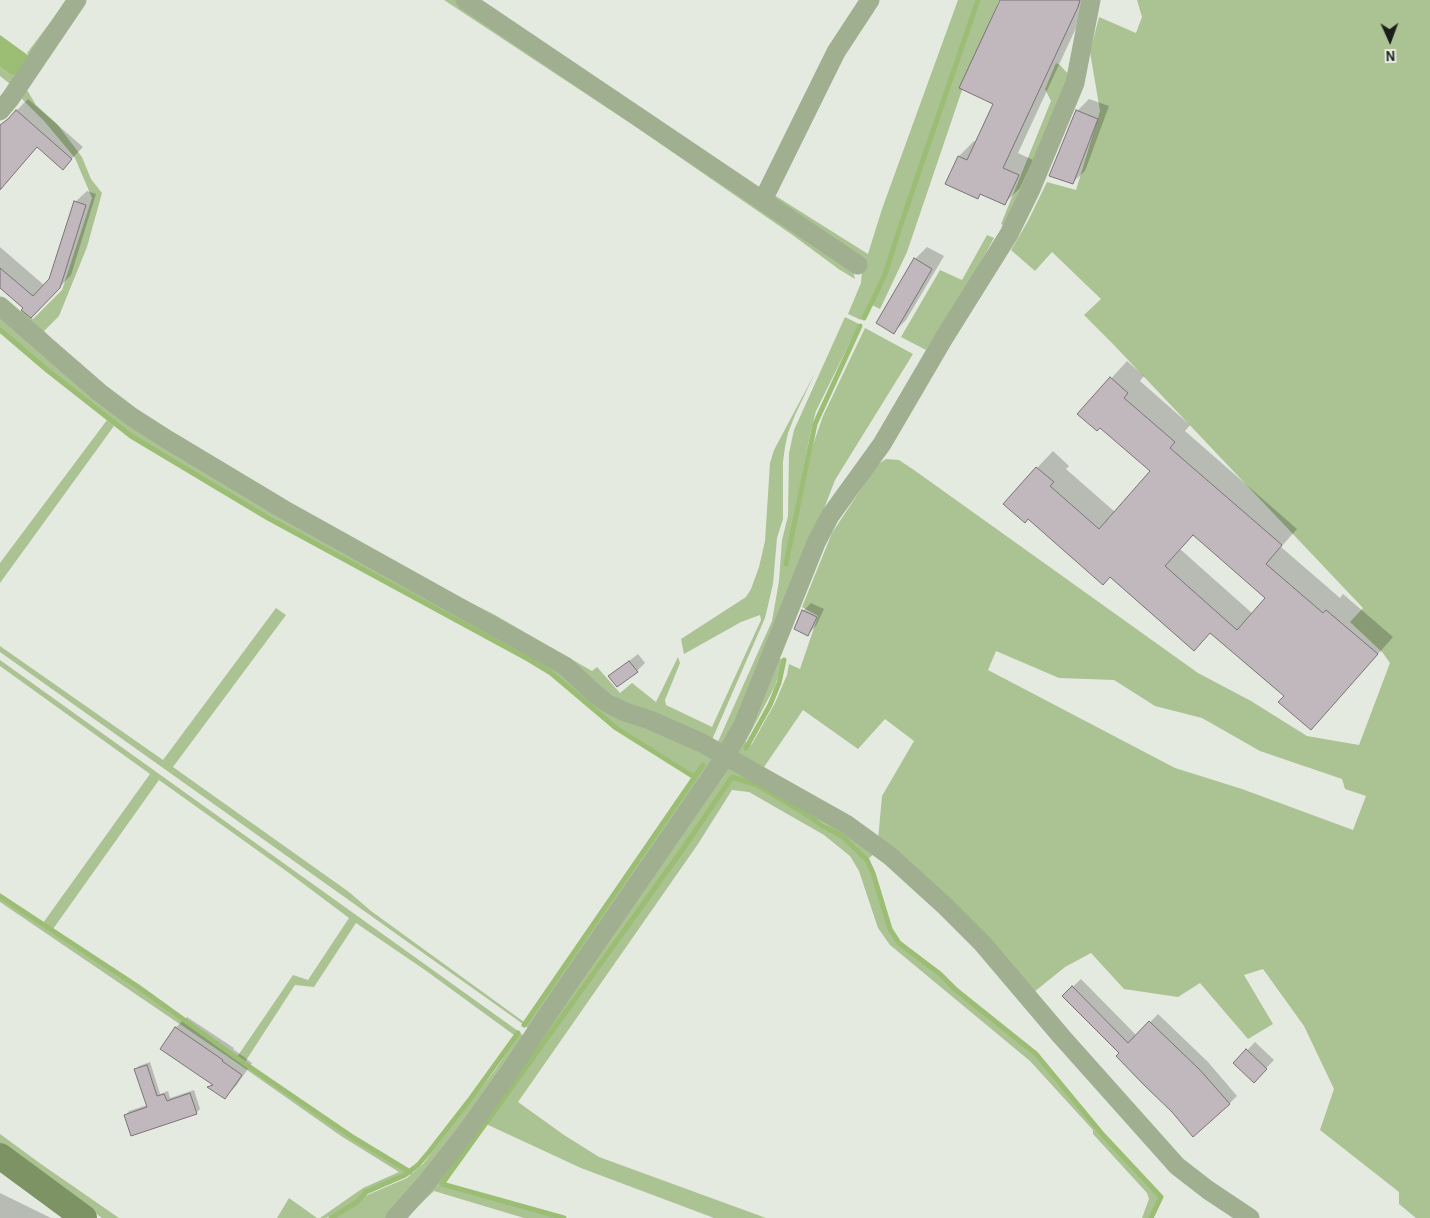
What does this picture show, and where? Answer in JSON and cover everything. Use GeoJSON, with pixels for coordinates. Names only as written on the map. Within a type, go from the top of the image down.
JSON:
{"type":"FeatureCollection","features":[{"type":"Feature","properties":{"kind":"street"},"geometry":{"type":"LineString","coordinates":[[0,111],[77,0]]}},
{"type":"Feature","properties":{"kind":"street"},"geometry":{"type":"LineString","coordinates":[[465,0],[858,265]]}},
{"type":"Feature","properties":{"kind":"street"},"geometry":{"type":"LineString","coordinates":[[763,200],[836,52],[870,0]]}},
{"type":"Feature","properties":{"kind":"street"},"geometry":{"type":"LineString","coordinates":[[395,1218],[427,1182],[470,1127],[725,756],[743,725],[816,543],[830,516],[882,444],[944,338],[1009,234],[1031,189],[1075,83],[1091,0]]}},
{"type":"Feature","properties":{"kind":"street"},"geometry":{"type":"LineString","coordinates":[[0,306],[100,392],[132,417],[168,440],[283,509],[565,666],[595,694],[625,712],[650,720],[702,743],[846,824],[890,856],[982,943],[1061,1036],[1177,1166],[1208,1190],[1250,1218]]}},
{"type":"Feature","properties":{"kind":"street"},"geometry":{"type":"LineString","coordinates":[[0,1156],[84,1218]]}},
{"type":"Feature","properties":{"kind":"shaded area"},"geometry":{"type":"Polygon","coordinates":[[[67,0],[14,87],[0,76],[0,67],[11,75],[29,56],[27,53],[67,0]]]}},
{"type":"Feature","properties":{"kind":"shaded area"},"geometry":{"type":"Polygon","coordinates":[[[444,0],[459,0],[853,270],[855,279],[633,125],[444,0]]]}},
{"type":"Feature","properties":{"kind":"shaded area"},"geometry":{"type":"Polygon","coordinates":[[[958,0],[977,0],[896,232],[884,275],[861,320],[848,314],[861,283],[862,271],[771,200],[771,193],[868,254],[882,209],[958,0]]]}},
{"type":"Feature","properties":{"kind":"shaded area"},"geometry":{"type":"Polygon","coordinates":[[[980,0],[999,0],[961,93],[907,252],[880,309],[872,305],[887,276],[899,233],[980,0]]]}},
{"type":"Feature","properties":{"kind":"shaded area"},"geometry":{"type":"Polygon","coordinates":[[[1137,0],[1430,0],[1430,1218],[1416,1218],[1399,1204],[1399,1192],[1320,1130],[1334,1089],[1304,1026],[1263,969],[1244,975],[1273,1024],[1248,1039],[1200,983],[1178,997],[1124,989],[1091,953],[1065,967],[1034,992],[878,840],[882,796],[914,741],[885,719],[858,749],[803,710],[762,770],[732,754],[775,656],[783,660],[775,686],[746,741],[746,749],[752,744],[775,703],[787,675],[789,664],[800,669],[818,616],[802,607],[832,533],[877,465],[886,459],[899,460],[914,470],[1198,673],[1251,701],[1307,736],[1359,745],[1390,663],[1383,653],[1350,622],[1363,608],[1084,315],[1101,299],[1052,252],[1035,271],[1011,250],[1047,182],[1076,190],[1100,111],[1090,52],[1099,17],[1136,33],[1142,17],[1137,0]],[[996,651],[988,670],[1175,768],[1242,789],[1353,830],[1366,796],[1345,789],[1342,779],[1260,751],[1202,718],[1155,706],[1114,680],[1059,678],[996,651]]]}},
{"type":"Feature","properties":{"kind":"shaded area"},"geometry":{"type":"Polygon","coordinates":[[[0,35],[29,56],[18,74],[11,75],[0,67],[0,35]]]}},
{"type":"Feature","properties":{"kind":"shaded area"},"geometry":{"type":"Polygon","coordinates":[[[1056,63],[1069,75],[1007,227],[1001,224],[1051,101],[1045,89],[1056,63]]]}},
{"type":"Feature","properties":{"kind":"shaded area"},"geometry":{"type":"Polygon","coordinates":[[[24,85],[36,105],[57,124],[82,157],[91,179],[102,193],[87,247],[59,316],[44,331],[62,350],[159,430],[18,314],[22,310],[33,319],[62,290],[92,198],[75,158],[44,121],[19,96],[24,85]]]}},
{"type":"Feature","properties":{"kind":"shaded area"},"geometry":{"type":"Polygon","coordinates":[[[987,235],[994,238],[965,291],[926,350],[901,337],[940,270],[962,280],[987,235]]]}},
{"type":"Feature","properties":{"kind":"shaded area"},"geometry":{"type":"Polygon","coordinates":[[[0,313],[130,417],[720,757],[529,1029],[525,1026],[705,763],[694,775],[618,727],[580,699],[554,674],[528,657],[285,525],[135,438],[49,370],[0,328],[0,313]]]}},
{"type":"Feature","properties":{"kind":"shaded area"},"geometry":{"type":"Polygon","coordinates":[[[845,317],[859,324],[816,411],[785,563],[788,563],[813,445],[823,416],[865,328],[913,354],[835,480],[780,624],[725,749],[717,744],[772,621],[779,581],[782,540],[788,516],[789,453],[794,430],[845,317]]]}},
{"type":"Feature","properties":{"kind":"shaded area"},"geometry":{"type":"Polygon","coordinates":[[[815,373],[795,415],[785,447],[783,462],[783,519],[777,538],[773,584],[765,618],[711,742],[643,715],[424,579],[495,615],[592,671],[597,667],[620,693],[632,683],[656,702],[678,657],[680,663],[665,700],[666,705],[712,727],[761,620],[760,615],[741,622],[684,654],[681,639],[746,597],[751,589],[759,567],[765,541],[770,463],[774,450],[815,373]]]}},
{"type":"Feature","properties":{"kind":"shaded area"},"geometry":{"type":"Polygon","coordinates":[[[107,420],[114,426],[0,583],[0,563],[107,420]]]}},
{"type":"Feature","properties":{"kind":"shaded area"},"geometry":{"type":"Polygon","coordinates":[[[276,608],[286,615],[173,767],[349,892],[371,911],[524,1022],[523,1024],[0,652],[0,646],[163,760],[276,608]]]}},
{"type":"Feature","properties":{"kind":"shaded area"},"geometry":{"type":"Polygon","coordinates":[[[0,660],[518,1031],[514,1035],[425,970],[356,923],[314,987],[295,985],[245,1062],[237,1057],[293,975],[308,980],[349,918],[159,780],[53,929],[43,923],[150,774],[0,666],[0,660]]]}},
{"type":"Feature","properties":{"kind":"shaded area"},"geometry":{"type":"Polygon","coordinates":[[[734,765],[875,853],[868,859],[843,835],[802,810],[757,784],[731,777],[684,846],[440,1184],[560,1218],[524,1218],[434,1191],[408,1216],[722,772],[734,765]]]}},
{"type":"Feature","properties":{"kind":"shaded area"},"geometry":{"type":"Polygon","coordinates":[[[733,779],[756,786],[841,837],[866,861],[872,873],[889,930],[898,944],[939,975],[1035,1055],[1102,1136],[1159,1197],[1150,1218],[1142,1218],[1149,1199],[1147,1193],[1030,1061],[890,945],[878,928],[859,871],[850,856],[824,835],[749,792],[732,790],[698,844],[518,1102],[599,1157],[766,1218],[714,1218],[581,1168],[486,1124],[733,779]]]}},
{"type":"Feature","properties":{"kind":"shaded area"},"geometry":{"type":"Polygon","coordinates":[[[0,897],[136,987],[243,1064],[353,1138],[408,1172],[366,1190],[354,1203],[326,1218],[320,1218],[363,1188],[399,1172],[341,1136],[0,902],[0,897]]]}},
{"type":"Feature","properties":{"kind":"shaded area"},"geometry":{"type":"Polygon","coordinates":[[[520,1033],[525,1037],[477,1110],[388,1218],[334,1218],[357,1204],[365,1196],[407,1178],[423,1164],[495,1070],[520,1033]]]}},
{"type":"Feature","properties":{"kind":"shaded area"},"geometry":{"type":"Polygon","coordinates":[[[0,1134],[119,1218],[102,1218],[0,1145],[0,1134]]]}},
{"type":"Feature","properties":{"kind":"shaded area"},"geometry":{"type":"Polygon","coordinates":[[[289,1198],[317,1218],[277,1218],[289,1198]]]}},
{"type":"Feature","properties":{"kind":"building"},"geometry":{"type":"Polygon","coordinates":[[[1000,0],[1080,0],[1003,168],[1019,175],[1005,205],[980,194],[978,199],[945,184],[958,156],[967,160],[993,104],[959,88],[1000,0]]]}},
{"type":"Feature","properties":{"kind":"building"},"geometry":{"type":"Polygon","coordinates":[[[16,110],[72,159],[63,170],[37,147],[0,190],[0,125],[16,110]]]}},
{"type":"Feature","properties":{"kind":"building"},"geometry":{"type":"Polygon","coordinates":[[[1076,110],[1098,119],[1073,184],[1049,176],[1076,110]]]}},
{"type":"Feature","properties":{"kind":"building"},"geometry":{"type":"Polygon","coordinates":[[[74,201],[86,205],[60,288],[31,318],[21,310],[23,308],[0,288],[0,268],[33,296],[49,279],[74,201]]]}},
{"type":"Feature","properties":{"kind":"building"},"geometry":{"type":"Polygon","coordinates":[[[914,258],[932,269],[894,334],[876,323],[914,258]]]}},
{"type":"Feature","properties":{"kind":"building"},"geometry":{"type":"Polygon","coordinates":[[[1110,377],[1128,393],[1124,398],[1175,442],[1170,448],[1282,545],[1266,564],[1323,613],[1326,610],[1378,654],[1311,730],[1278,702],[1284,696],[1210,633],[1194,651],[1110,577],[1103,585],[1028,519],[1025,523],[1003,504],[1036,467],[1054,482],[1050,486],[1099,529],[1150,471],[1100,428],[1097,431],[1077,414],[1110,377]],[[1193,535],[1165,566],[1237,630],[1265,598],[1193,535]]]}},
{"type":"Feature","properties":{"kind":"building"},"geometry":{"type":"Polygon","coordinates":[[[802,610],[817,617],[808,636],[794,629],[802,610]]]}},
{"type":"Feature","properties":{"kind":"building"},"geometry":{"type":"Polygon","coordinates":[[[629,661],[638,672],[617,687],[608,676],[629,661]]]}},
{"type":"Feature","properties":{"kind":"building"},"geometry":{"type":"Polygon","coordinates":[[[1072,986],[1128,1043],[1149,1021],[1200,1070],[1230,1104],[1193,1137],[1172,1112],[1116,1056],[1119,1053],[1062,996],[1072,986]]]}},
{"type":"Feature","properties":{"kind":"building"},"geometry":{"type":"Polygon","coordinates":[[[175,1027],[242,1075],[225,1099],[207,1087],[213,1085],[160,1049],[175,1027]]]}},
{"type":"Feature","properties":{"kind":"building"},"geometry":{"type":"Polygon","coordinates":[[[1246,1049],[1267,1069],[1254,1083],[1233,1063],[1246,1049]]]}},
{"type":"Feature","properties":{"kind":"building"},"geometry":{"type":"Polygon","coordinates":[[[147,1065],[157,1096],[164,1094],[167,1101],[190,1093],[197,1114],[131,1136],[124,1115],[147,1107],[134,1069],[147,1065]]]}},
{"type":"Feature","properties":{"kind":"waterway"},"geometry":{"type":"LineString","coordinates":[[864,318],[885,275],[978,0]]}},
{"type":"Feature","properties":{"kind":"waterway"},"geometry":{"type":"LineString","coordinates":[[786,564],[815,424],[860,326]]}},
{"type":"Feature","properties":{"kind":"waterway"},"geometry":{"type":"LineString","coordinates":[[0,330],[47,370],[131,436],[268,518],[528,659],[551,673],[616,728],[694,777]]}},
{"type":"Feature","properties":{"kind":"waterway"},"geometry":{"type":"LineString","coordinates":[[746,748],[770,705],[779,683],[784,660]]}},
{"type":"Feature","properties":{"kind":"waterway"},"geometry":{"type":"LineString","coordinates":[[524,1025],[703,765]]}},
{"type":"Feature","properties":{"kind":"waterway"},"geometry":{"type":"LineString","coordinates":[[564,1218],[442,1184],[685,846],[732,777],[757,785],[842,836],[867,860],[873,873],[890,929],[899,943],[940,974],[956,990],[1036,1054],[1103,1135],[1161,1197],[1151,1218]]}},
{"type":"Feature","properties":{"kind":"waterway"},"geometry":{"type":"LineString","coordinates":[[0,896],[137,986],[244,1063],[354,1138],[410,1172]]}},
{"type":"Feature","properties":{"kind":"waterway"},"geometry":{"type":"LineString","coordinates":[[331,1218],[357,1202],[366,1192],[405,1175],[418,1165],[471,1098],[518,1033]]}}]}
